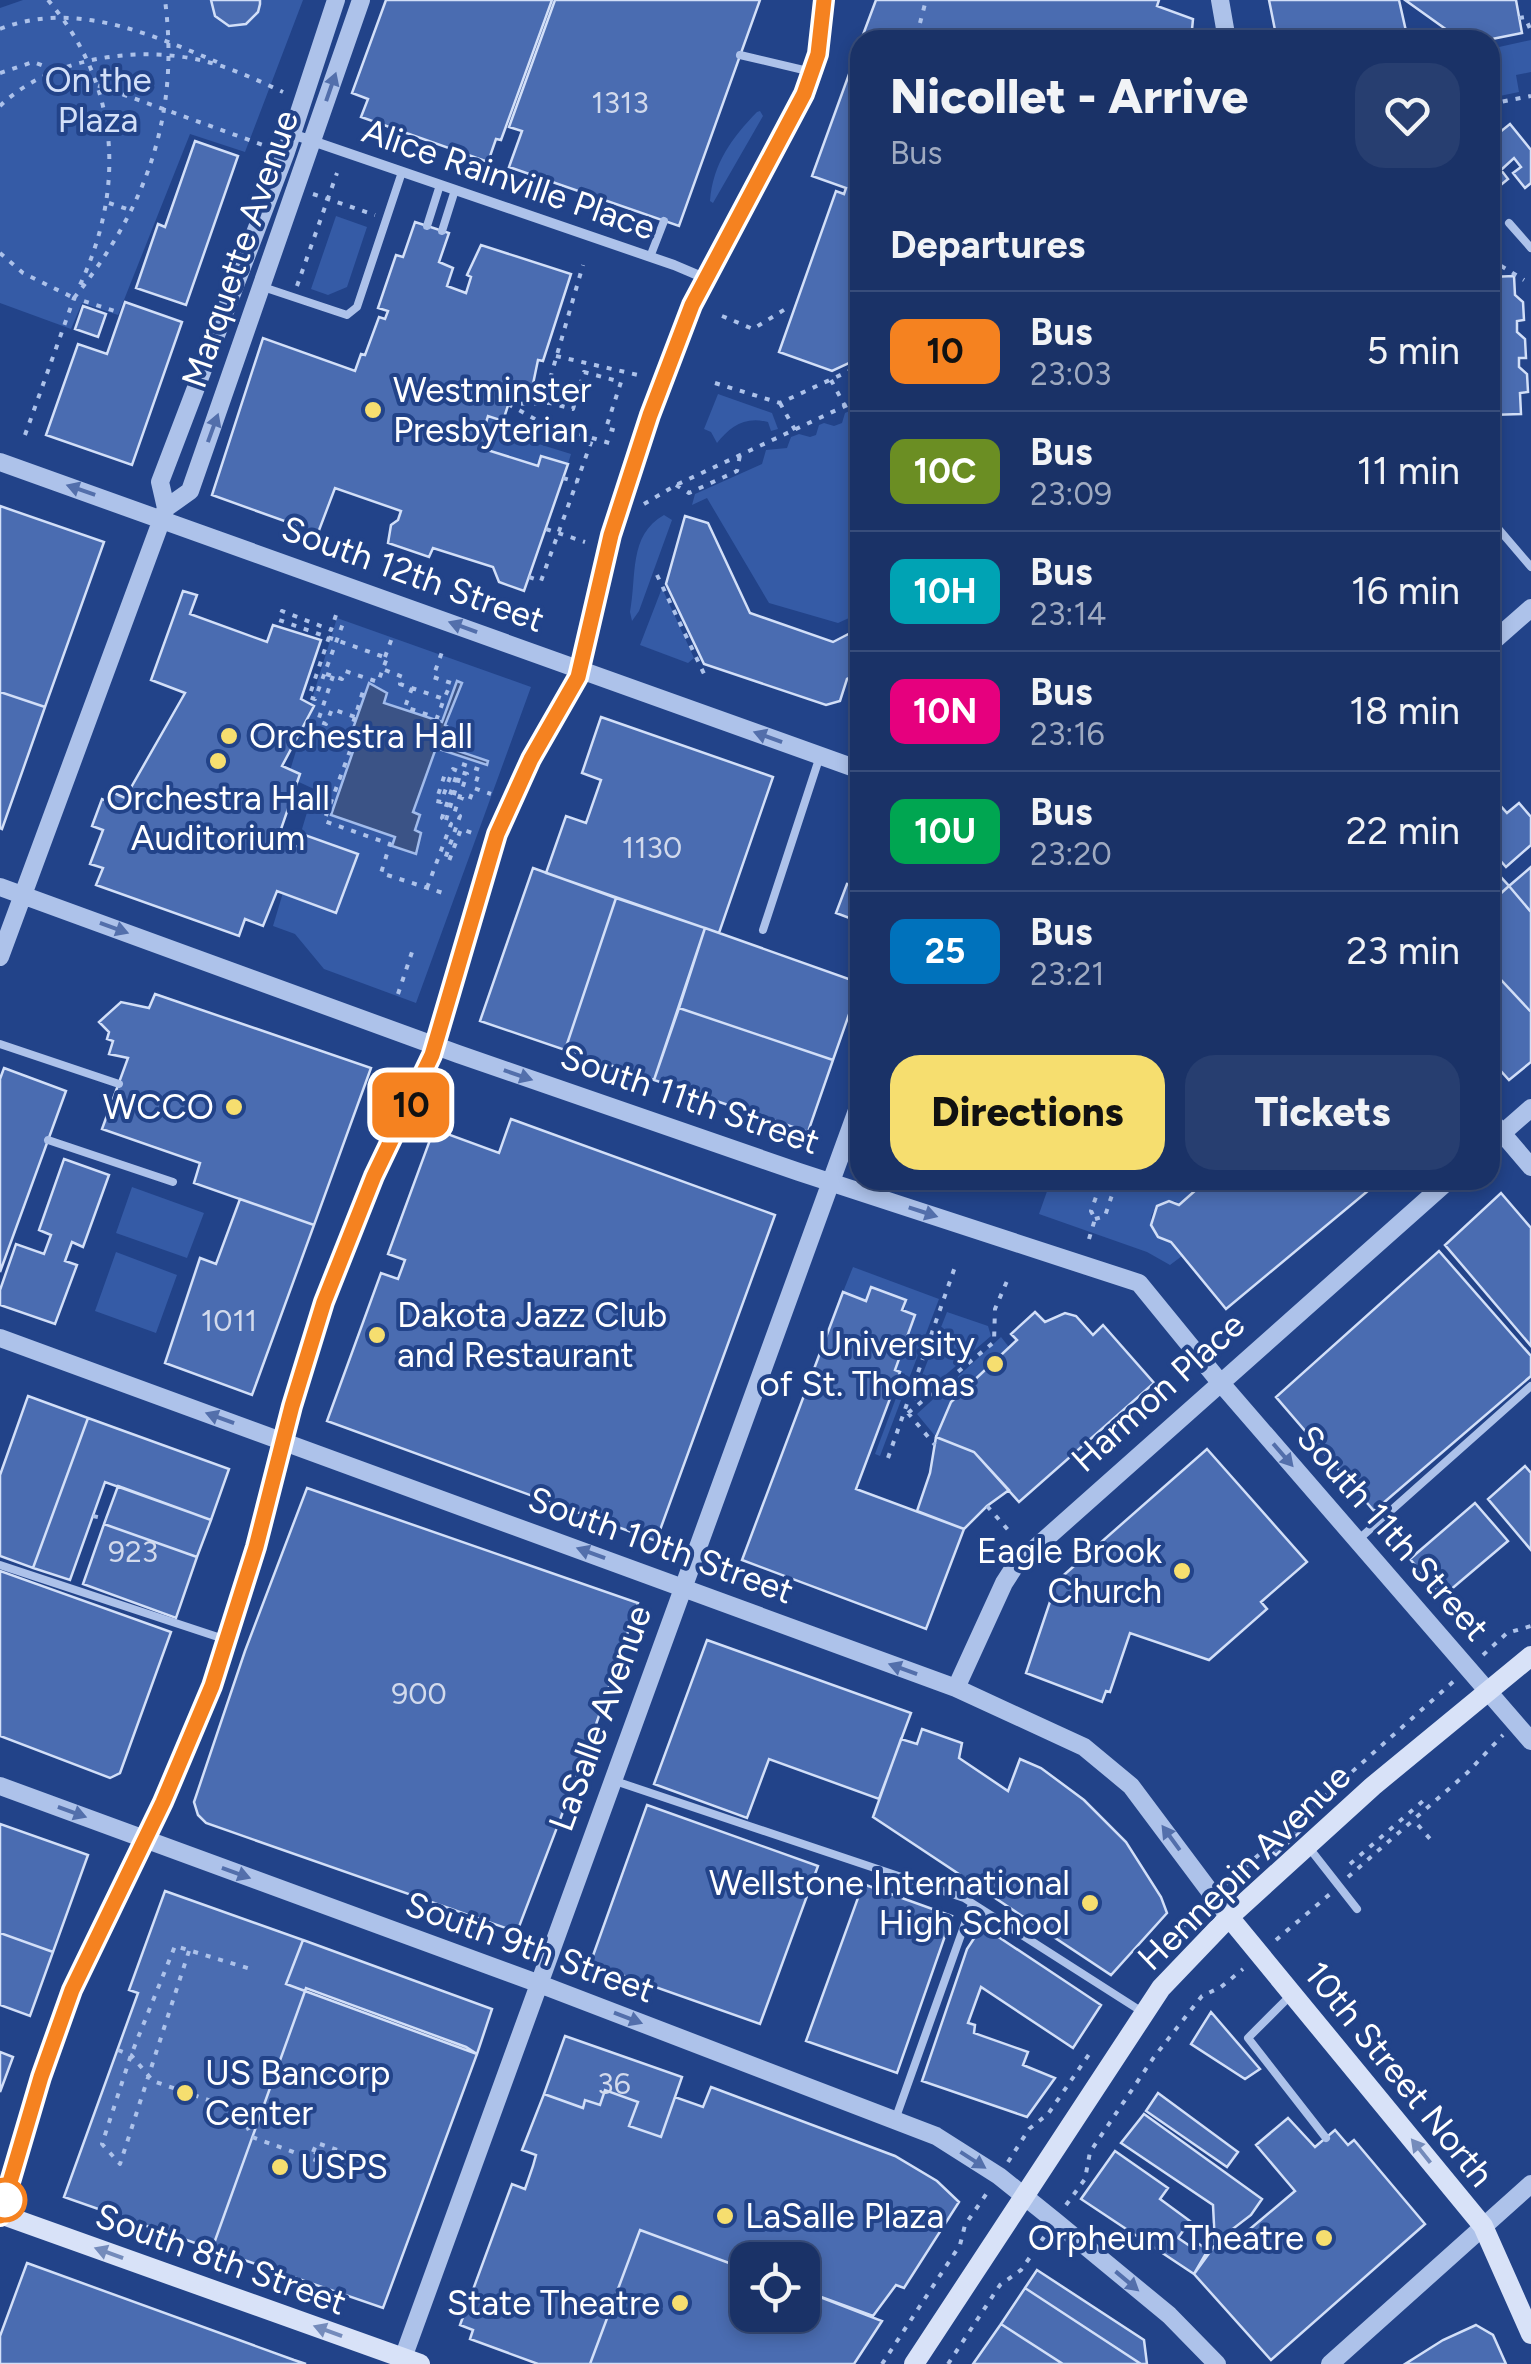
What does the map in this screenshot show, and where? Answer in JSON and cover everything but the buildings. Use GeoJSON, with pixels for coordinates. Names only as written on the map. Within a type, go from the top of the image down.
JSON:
{"type":"FeatureCollection","features":[{"type":"Feature","properties":{"kind":"main road","name":"Hennepin Avenue"},"geometry":{"type":"LineString","coordinates":[[914,2364],[1161,1988],[1229,1917],[1308,1846],[1531,1656]]}},
{"type":"Feature","properties":{"kind":"main road","name":"10th Street North"},"geometry":{"type":"LineString","coordinates":[[1229,1917],[1483,2226],[1531,2334]]}},
{"type":"Feature","properties":{"kind":"main road","name":"South 8th Street"},"geometry":{"type":"LineString","coordinates":[[0,2215],[412,2361]]}},
{"type":"Feature","properties":{"kind":"street","name":"Marquette Avenue"},"geometry":{"type":"LineString","coordinates":[[0,957],[164,513],[160,482],[292,134],[336,0]]}},
{"type":"Feature","properties":{"kind":"street","name":"Marquette Avenue"},"geometry":{"type":"LineString","coordinates":[[164,513],[190,492],[361,0]]}},
{"type":"Feature","properties":{"kind":"street"},"geometry":{"type":"LineString","coordinates":[[0,2215],[41,2077],[72,1990],[198,1719],[227,1640],[256,1547],[310,1341],[374,1176],[422,1082],[497,834],[531,759],[580,669],[622,496],[692,305],[791,122],[818,54],[824,0]]}},
{"type":"Feature","properties":{"kind":"street"},"geometry":{"type":"LineString","coordinates":[[1220,0],[1225,30]]}},
{"type":"Feature","properties":{"kind":"street","name":"Alice Rainville Place"},"geometry":{"type":"LineString","coordinates":[[292,134],[707,279]]}},
{"type":"Feature","properties":{"kind":"street","name":"South 12th Street"},"geometry":{"type":"LineString","coordinates":[[0,462],[164,513],[850,766]]}},
{"type":"Feature","properties":{"kind":"street"},"geometry":{"type":"LineString","coordinates":[[1500,635],[1531,608]]}},
{"type":"Feature","properties":{"kind":"street","name":"South 11th Street"},"geometry":{"type":"LineString","coordinates":[[0,886],[435,1046],[850,1188]]}},
{"type":"Feature","properties":{"kind":"street"},"geometry":{"type":"LineString","coordinates":[[1500,1128],[1531,1108]]}},
{"type":"Feature","properties":{"kind":"street","name":"LaSalle Avenue"},"geometry":{"type":"LineString","coordinates":[[412,2361],[537,1984],[850,1129]]}},
{"type":"Feature","properties":{"kind":"street"},"geometry":{"type":"LineString","coordinates":[[1500,1138],[1531,1166]]}},
{"type":"Feature","properties":{"kind":"street","name":"South 11th Street"},"geometry":{"type":"LineString","coordinates":[[855,1190],[1139,1282],[1531,1741]]}},
{"type":"Feature","properties":{"kind":"street","name":"Harmon Place"},"geometry":{"type":"LineString","coordinates":[[956,1688],[1014,1566],[1438,1190]]}},
{"type":"Feature","properties":{"kind":"street","name":"South 10th Street"},"geometry":{"type":"LineString","coordinates":[[0,1338],[956,1688],[1084,1747],[1131,1786],[1229,1917]]}},
{"type":"Feature","properties":{"kind":"street","name":"South 9th Street"},"geometry":{"type":"LineString","coordinates":[[0,1786],[936,2136],[1055,2221],[1168,2315],[1207,2361]]}},
{"type":"Feature","properties":{"kind":"street"},"geometry":{"type":"LineString","coordinates":[[1330,2364],[1531,2184]]}},
{"type":"Feature","properties":{"kind":"lane"},"geometry":{"type":"LineString","coordinates":[[740,56],[812,72]]}},
{"type":"Feature","properties":{"kind":"lane"},"geometry":{"type":"LineString","coordinates":[[263,287],[348,315],[356,307],[402,172]]}},
{"type":"Feature","properties":{"kind":"lane"},"geometry":{"type":"LineString","coordinates":[[427,226],[440,185]]}},
{"type":"Feature","properties":{"kind":"lane"},"geometry":{"type":"LineString","coordinates":[[442,231],[455,190]]}},
{"type":"Feature","properties":{"kind":"lane"},"geometry":{"type":"LineString","coordinates":[[650,257],[664,222]]}},
{"type":"Feature","properties":{"kind":"lane"},"geometry":{"type":"LineString","coordinates":[[1510,224],[1531,248]]}},
{"type":"Feature","properties":{"kind":"lane"},"geometry":{"type":"LineString","coordinates":[[1500,531],[1531,567]]}},
{"type":"Feature","properties":{"kind":"lane"},"geometry":{"type":"LineString","coordinates":[[763,930],[820,756]]}},
{"type":"Feature","properties":{"kind":"lane"},"geometry":{"type":"LineString","coordinates":[[0,1044],[118,1084]]}},
{"type":"Feature","properties":{"kind":"lane"},"geometry":{"type":"LineString","coordinates":[[48,1140],[173,1182]]}},
{"type":"Feature","properties":{"kind":"lane"},"geometry":{"type":"LineString","coordinates":[[1357,1540],[1531,1386]]}},
{"type":"Feature","properties":{"kind":"lane"},"geometry":{"type":"LineString","coordinates":[[0,1565],[227,1640]]}},
{"type":"Feature","properties":{"kind":"lane"},"geometry":{"type":"LineString","coordinates":[[612,1780],[964,1898],[1144,2014]]}},
{"type":"Feature","properties":{"kind":"lane"},"geometry":{"type":"LineString","coordinates":[[1308,1846],[1356,1909]]}},
{"type":"Feature","properties":{"kind":"lane"},"geometry":{"type":"LineString","coordinates":[[895,2120],[972,1904]]}},
{"type":"Feature","properties":{"kind":"lane"},"geometry":{"type":"LineString","coordinates":[[1292,1994],[1248,2038],[1326,2138]]}},
{"type":"Feature","properties":{"kind":"path"},"geometry":{"type":"LineString","coordinates":[[25,434],[101,236],[108,203],[111,152],[104,106],[88,62],[48,0]]}},
{"type":"Feature","properties":{"kind":"path"},"geometry":{"type":"LineString","coordinates":[[74,298],[114,245],[151,166],[164,109],[169,56],[165,0]]}},
{"type":"Feature","properties":{"kind":"path"},"geometry":{"type":"LineString","coordinates":[[920,23],[926,0]]}},
{"type":"Feature","properties":{"kind":"path"},"geometry":{"type":"LineString","coordinates":[[0,29],[57,12],[90,15],[128,24],[283,92]]}},
{"type":"Feature","properties":{"kind":"path"},"geometry":{"type":"LineString","coordinates":[[1519,18],[1525,16],[1531,31]]}},
{"type":"Feature","properties":{"kind":"path"},"geometry":{"type":"LineString","coordinates":[[0,106],[40,78],[116,56],[169,56],[206,61],[240,72]]}},
{"type":"Feature","properties":{"kind":"path"},"geometry":{"type":"LineString","coordinates":[[0,73],[33,62],[263,145]]}},
{"type":"Feature","properties":{"kind":"path"},"geometry":{"type":"LineString","coordinates":[[1500,102],[1531,96]]}},
{"type":"Feature","properties":{"kind":"path"},"geometry":{"type":"LineString","coordinates":[[293,298],[337,173]]}},
{"type":"Feature","properties":{"kind":"path"},"geometry":{"type":"LineString","coordinates":[[308,192],[386,218]]}},
{"type":"Feature","properties":{"kind":"path"},"geometry":{"type":"LineString","coordinates":[[108,203],[133,211]]}},
{"type":"Feature","properties":{"kind":"path"},"geometry":{"type":"LineString","coordinates":[[0,252],[23,273],[74,298],[121,313]]}},
{"type":"Feature","properties":{"kind":"path"},"geometry":{"type":"LineString","coordinates":[[543,403],[583,264]]}},
{"type":"Feature","properties":{"kind":"path"},"geometry":{"type":"LineString","coordinates":[[1500,265],[1524,280]]}},
{"type":"Feature","properties":{"kind":"path"},"geometry":{"type":"LineString","coordinates":[[722,316],[753,329],[787,308]]}},
{"type":"Feature","properties":{"kind":"path"},"geometry":{"type":"LineString","coordinates":[[556,356],[638,375]]}},
{"type":"Feature","properties":{"kind":"path"},"geometry":{"type":"LineString","coordinates":[[715,384],[780,403],[850,371]]}},
{"type":"Feature","properties":{"kind":"path"},"geometry":{"type":"LineString","coordinates":[[616,445],[542,424],[508,404],[543,403],[572,408],[584,372],[621,382],[606,428],[620,432]]}},
{"type":"Feature","properties":{"kind":"path"},"geometry":{"type":"LineString","coordinates":[[831,380],[845,406]]}},
{"type":"Feature","properties":{"kind":"path"},"geometry":{"type":"LineString","coordinates":[[780,403],[795,430]]}},
{"type":"Feature","properties":{"kind":"path"},"geometry":{"type":"LineString","coordinates":[[644,504],[676,485],[850,404]]}},
{"type":"Feature","properties":{"kind":"path"},"geometry":{"type":"LineString","coordinates":[[529,577],[542,581],[593,437]]}},
{"type":"Feature","properties":{"kind":"path"},"geometry":{"type":"LineString","coordinates":[[676,485],[689,493],[737,471],[740,455]]}},
{"type":"Feature","properties":{"kind":"path"},"geometry":{"type":"LineString","coordinates":[[563,478],[577,482]]}},
{"type":"Feature","properties":{"kind":"path"},"geometry":{"type":"LineString","coordinates":[[546,529],[585,542]]}},
{"type":"Feature","properties":{"kind":"path"},"geometry":{"type":"LineString","coordinates":[[658,575],[705,676]]}},
{"type":"Feature","properties":{"kind":"path"},"geometry":{"type":"LineString","coordinates":[[336,615],[331,630],[282,611],[279,620],[385,657]]}},
{"type":"Feature","properties":{"kind":"path"},"geometry":{"type":"LineString","coordinates":[[345,618],[318,721],[326,724],[332,709],[355,717]]}},
{"type":"Feature","properties":{"kind":"path"},"geometry":{"type":"LineString","coordinates":[[329,675],[342,678],[345,671],[378,682],[393,635]]}},
{"type":"Feature","properties":{"kind":"path"},"geometry":{"type":"LineString","coordinates":[[329,638],[309,696],[316,699],[329,675]]}},
{"type":"Feature","properties":{"kind":"path"},"geometry":{"type":"LineString","coordinates":[[412,688],[406,707],[438,718],[451,683],[433,677],[442,652]]}},
{"type":"Feature","properties":{"kind":"path"},"geometry":{"type":"LineString","coordinates":[[383,670],[403,677],[400,684],[444,699]]}},
{"type":"Feature","properties":{"kind":"path"},"geometry":{"type":"LineString","coordinates":[[364,688],[348,737],[354,740],[324,821],[390,844],[381,873],[443,893]]}},
{"type":"Feature","properties":{"kind":"path"},"geometry":{"type":"LineString","coordinates":[[460,797],[468,801],[480,770],[462,764]]}},
{"type":"Feature","properties":{"kind":"path"},"geometry":{"type":"LineString","coordinates":[[446,771],[436,801],[441,802],[452,770],[458,771],[442,818],[448,822]]}},
{"type":"Feature","properties":{"kind":"path"},"geometry":{"type":"LineString","coordinates":[[427,888],[461,772],[467,774],[448,822]]}},
{"type":"Feature","properties":{"kind":"path"},"geometry":{"type":"LineString","coordinates":[[474,788],[491,794]]}},
{"type":"Feature","properties":{"kind":"path"},"geometry":{"type":"LineString","coordinates":[[454,814],[460,816],[445,860],[449,861],[460,828],[472,833]]}},
{"type":"Feature","properties":{"kind":"path"},"geometry":{"type":"LineString","coordinates":[[398,994],[414,946]]}},
{"type":"Feature","properties":{"kind":"path"},"geometry":{"type":"LineString","coordinates":[[1089,1239],[1095,1219],[1091,1211],[1098,1190]]}},
{"type":"Feature","properties":{"kind":"path"},"geometry":{"type":"LineString","coordinates":[[1095,1219],[1104,1216],[1113,1190]]}},
{"type":"Feature","properties":{"kind":"path"},"geometry":{"type":"LineString","coordinates":[[888,1458],[956,1264]]}},
{"type":"Feature","properties":{"kind":"path"},"geometry":{"type":"LineString","coordinates":[[907,1411],[994,1342],[995,1309],[1007,1281]]}},
{"type":"Feature","properties":{"kind":"path"},"geometry":{"type":"LineString","coordinates":[[907,1411],[934,1444]]}},
{"type":"Feature","properties":{"kind":"path"},"geometry":{"type":"LineString","coordinates":[[987,1506],[1008,1531]]}},
{"type":"Feature","properties":{"kind":"path"},"geometry":{"type":"LineString","coordinates":[[93,1516],[106,1518]]}},
{"type":"Feature","properties":{"kind":"path"},"geometry":{"type":"LineString","coordinates":[[1484,1654],[1508,1632],[1531,1626]]}},
{"type":"Feature","properties":{"kind":"path"},"geometry":{"type":"LineString","coordinates":[[948,2364],[1000,2285],[1021,2270],[1084,2179],[1090,2152],[1154,2057],[1202,1996],[1221,1986],[1339,1886],[1497,1742]]}},
{"type":"Feature","properties":{"kind":"path"},"geometry":{"type":"LineString","coordinates":[[1350,1864],[1423,1800]]}},
{"type":"Feature","properties":{"kind":"path"},"geometry":{"type":"LineString","coordinates":[[1418,1825],[1431,1840]]}},
{"type":"Feature","properties":{"kind":"path"},"geometry":{"type":"LineString","coordinates":[[190,1951],[120,2164],[102,2144],[131,2055],[175,1946],[254,1970]]}},
{"type":"Feature","properties":{"kind":"path"},"geometry":{"type":"LineString","coordinates":[[118,2050],[131,2055],[153,2082],[240,2111],[252,2137],[354,2174],[356,2168],[313,2152],[317,2143],[368,2160]]}},
{"type":"Feature","properties":{"kind":"green space","name":"On the Plaza"},"geometry":{"type":"Polygon","coordinates":[[[23,0],[303,0],[245,152],[190,134],[118,315],[82,303],[71,329],[0,303],[0,8],[23,0]]]}},
{"type":"Feature","properties":{"kind":"green space"},"geometry":{"type":"Polygon","coordinates":[[[1531,40],[1531,72],[1516,75],[1519,92],[1500,96],[1500,47],[1531,40]]]}},
{"type":"Feature","properties":{"kind":"green space"},"geometry":{"type":"Polygon","coordinates":[[[760,111],[763,116],[713,203],[712,187],[725,152],[760,111]]]}},
{"type":"Feature","properties":{"kind":"green space"},"geometry":{"type":"Polygon","coordinates":[[[336,216],[367,227],[347,287],[328,295],[311,289],[336,216]]]}},
{"type":"Feature","properties":{"kind":"green space"},"geometry":{"type":"Polygon","coordinates":[[[718,394],[772,413],[778,429],[771,431],[768,422],[745,422],[717,443],[711,432],[704,429],[718,394]]]}},
{"type":"Feature","properties":{"kind":"green space"},"geometry":{"type":"Polygon","coordinates":[[[850,411],[850,618],[838,623],[769,603],[707,498],[692,505],[695,494],[762,464],[766,450],[787,448],[791,437],[799,434],[816,435],[819,425],[824,423],[842,423],[850,411]]]}},
{"type":"Feature","properties":{"kind":"green space"},"geometry":{"type":"Polygon","coordinates":[[[488,416],[503,421],[500,432],[571,454],[568,464],[542,456],[538,466],[484,449],[488,437],[482,435],[488,416]]]}},
{"type":"Feature","properties":{"kind":"green space"},"geometry":{"type":"Polygon","coordinates":[[[664,515],[672,520],[632,621],[639,545],[652,523],[664,515]]]}},
{"type":"Feature","properties":{"kind":"green space"},"geometry":{"type":"Polygon","coordinates":[[[662,588],[694,658],[688,663],[640,645],[662,588]]]}},
{"type":"Feature","properties":{"kind":"green space"},"geometry":{"type":"Polygon","coordinates":[[[337,618],[531,687],[416,1003],[324,969],[295,934],[273,926],[314,789],[288,777],[337,618]]]}},
{"type":"Feature","properties":{"kind":"green space"},"geometry":{"type":"Polygon","coordinates":[[[132,1187],[204,1213],[187,1258],[116,1233],[132,1187]]]}},
{"type":"Feature","properties":{"kind":"green space"},"geometry":{"type":"Polygon","coordinates":[[[1047,1190],[1196,1190],[1179,1205],[1175,1201],[1165,1203],[1153,1213],[1155,1232],[1171,1242],[1182,1256],[1170,1265],[1147,1252],[1039,1214],[1047,1190]]]}},
{"type":"Feature","properties":{"kind":"green space"},"geometry":{"type":"Polygon","coordinates":[[[116,1252],[177,1275],[156,1333],[95,1311],[116,1252]]]}},
{"type":"Feature","properties":{"kind":"green space"},"geometry":{"type":"Polygon","coordinates":[[[853,1267],[939,1299],[880,1456],[875,1454],[905,1374],[895,1370],[906,1301],[871,1288],[866,1301],[843,1292],[853,1267]]]}},
{"type":"Feature","properties":{"kind":"green space"},"geometry":{"type":"Polygon","coordinates":[[[947,1312],[988,1326],[991,1336],[915,1401],[913,1398],[947,1312]]]}},
{"type":"Feature","properties":{"kind":"green space"},"geometry":{"type":"Polygon","coordinates":[[[1001,1337],[1009,1347],[951,1402],[936,1437],[917,1414],[1001,1337]]]}},
{"type":"Feature","properties":{"kind":"shaded area"},"geometry":{"type":"Polygon","coordinates":[[[457,681],[462,683],[445,725],[450,728],[446,740],[453,743],[452,749],[488,761],[487,765],[436,748],[413,812],[420,815],[415,830],[421,833],[416,854],[392,846],[395,837],[331,815],[358,737],[351,734],[369,683],[387,693],[384,703],[442,722],[457,681]]]}},
{"type":"Feature","properties":{"kind":"bus line","name":"10"},"geometry":{"type":"LineString","coordinates":[[0,2216],[41,2077],[72,1990],[163,1802],[212,1686],[256,1547],[310,1341],[374,1176],[432,1055],[497,834],[531,759],[578,677],[611,535],[650,415],[692,305],[804,94],[818,54],[824,0]]}},
{"type":"Feature","properties":{"kind":"place","name":"Westminster Presbyterian"},"geometry":{"type":"Point","coordinates":[373,410]}},
{"type":"Feature","properties":{"kind":"place","name":"Orchestra Hall"},"geometry":{"type":"Point","coordinates":[229,736]}},
{"type":"Feature","properties":{"kind":"place","name":"Orchestra Hall Auditorium"},"geometry":{"type":"Point","coordinates":[218,761]}},
{"type":"Feature","properties":{"kind":"place","name":"WCCO"},"geometry":{"type":"Point","coordinates":[234,1107]}},
{"type":"Feature","properties":{"kind":"place","name":"Dakota Jazz Club and Restaurant"},"geometry":{"type":"Point","coordinates":[377,1335]}},
{"type":"Feature","properties":{"kind":"place","name":"University of St. Thomas"},"geometry":{"type":"Point","coordinates":[995,1364]}},
{"type":"Feature","properties":{"kind":"place","name":"Eagle Brook Church"},"geometry":{"type":"Point","coordinates":[1182,1571]}},
{"type":"Feature","properties":{"kind":"place","name":"Wellstone International High School"},"geometry":{"type":"Point","coordinates":[1090,1903]}},
{"type":"Feature","properties":{"kind":"place","name":"US Bancorp Center"},"geometry":{"type":"Point","coordinates":[185,2093]}},
{"type":"Feature","properties":{"kind":"place","name":"USPS"},"geometry":{"type":"Point","coordinates":[280,2167]}},
{"type":"Feature","properties":{"kind":"place","name":"LaSalle Plaza"},"geometry":{"type":"Point","coordinates":[725,2216]}},
{"type":"Feature","properties":{"kind":"place","name":"Orpheum Theatre"},"geometry":{"type":"Point","coordinates":[1324,2238]}},
{"type":"Feature","properties":{"kind":"place","name":"State Theatre"},"geometry":{"type":"Point","coordinates":[680,2303]}}]}
